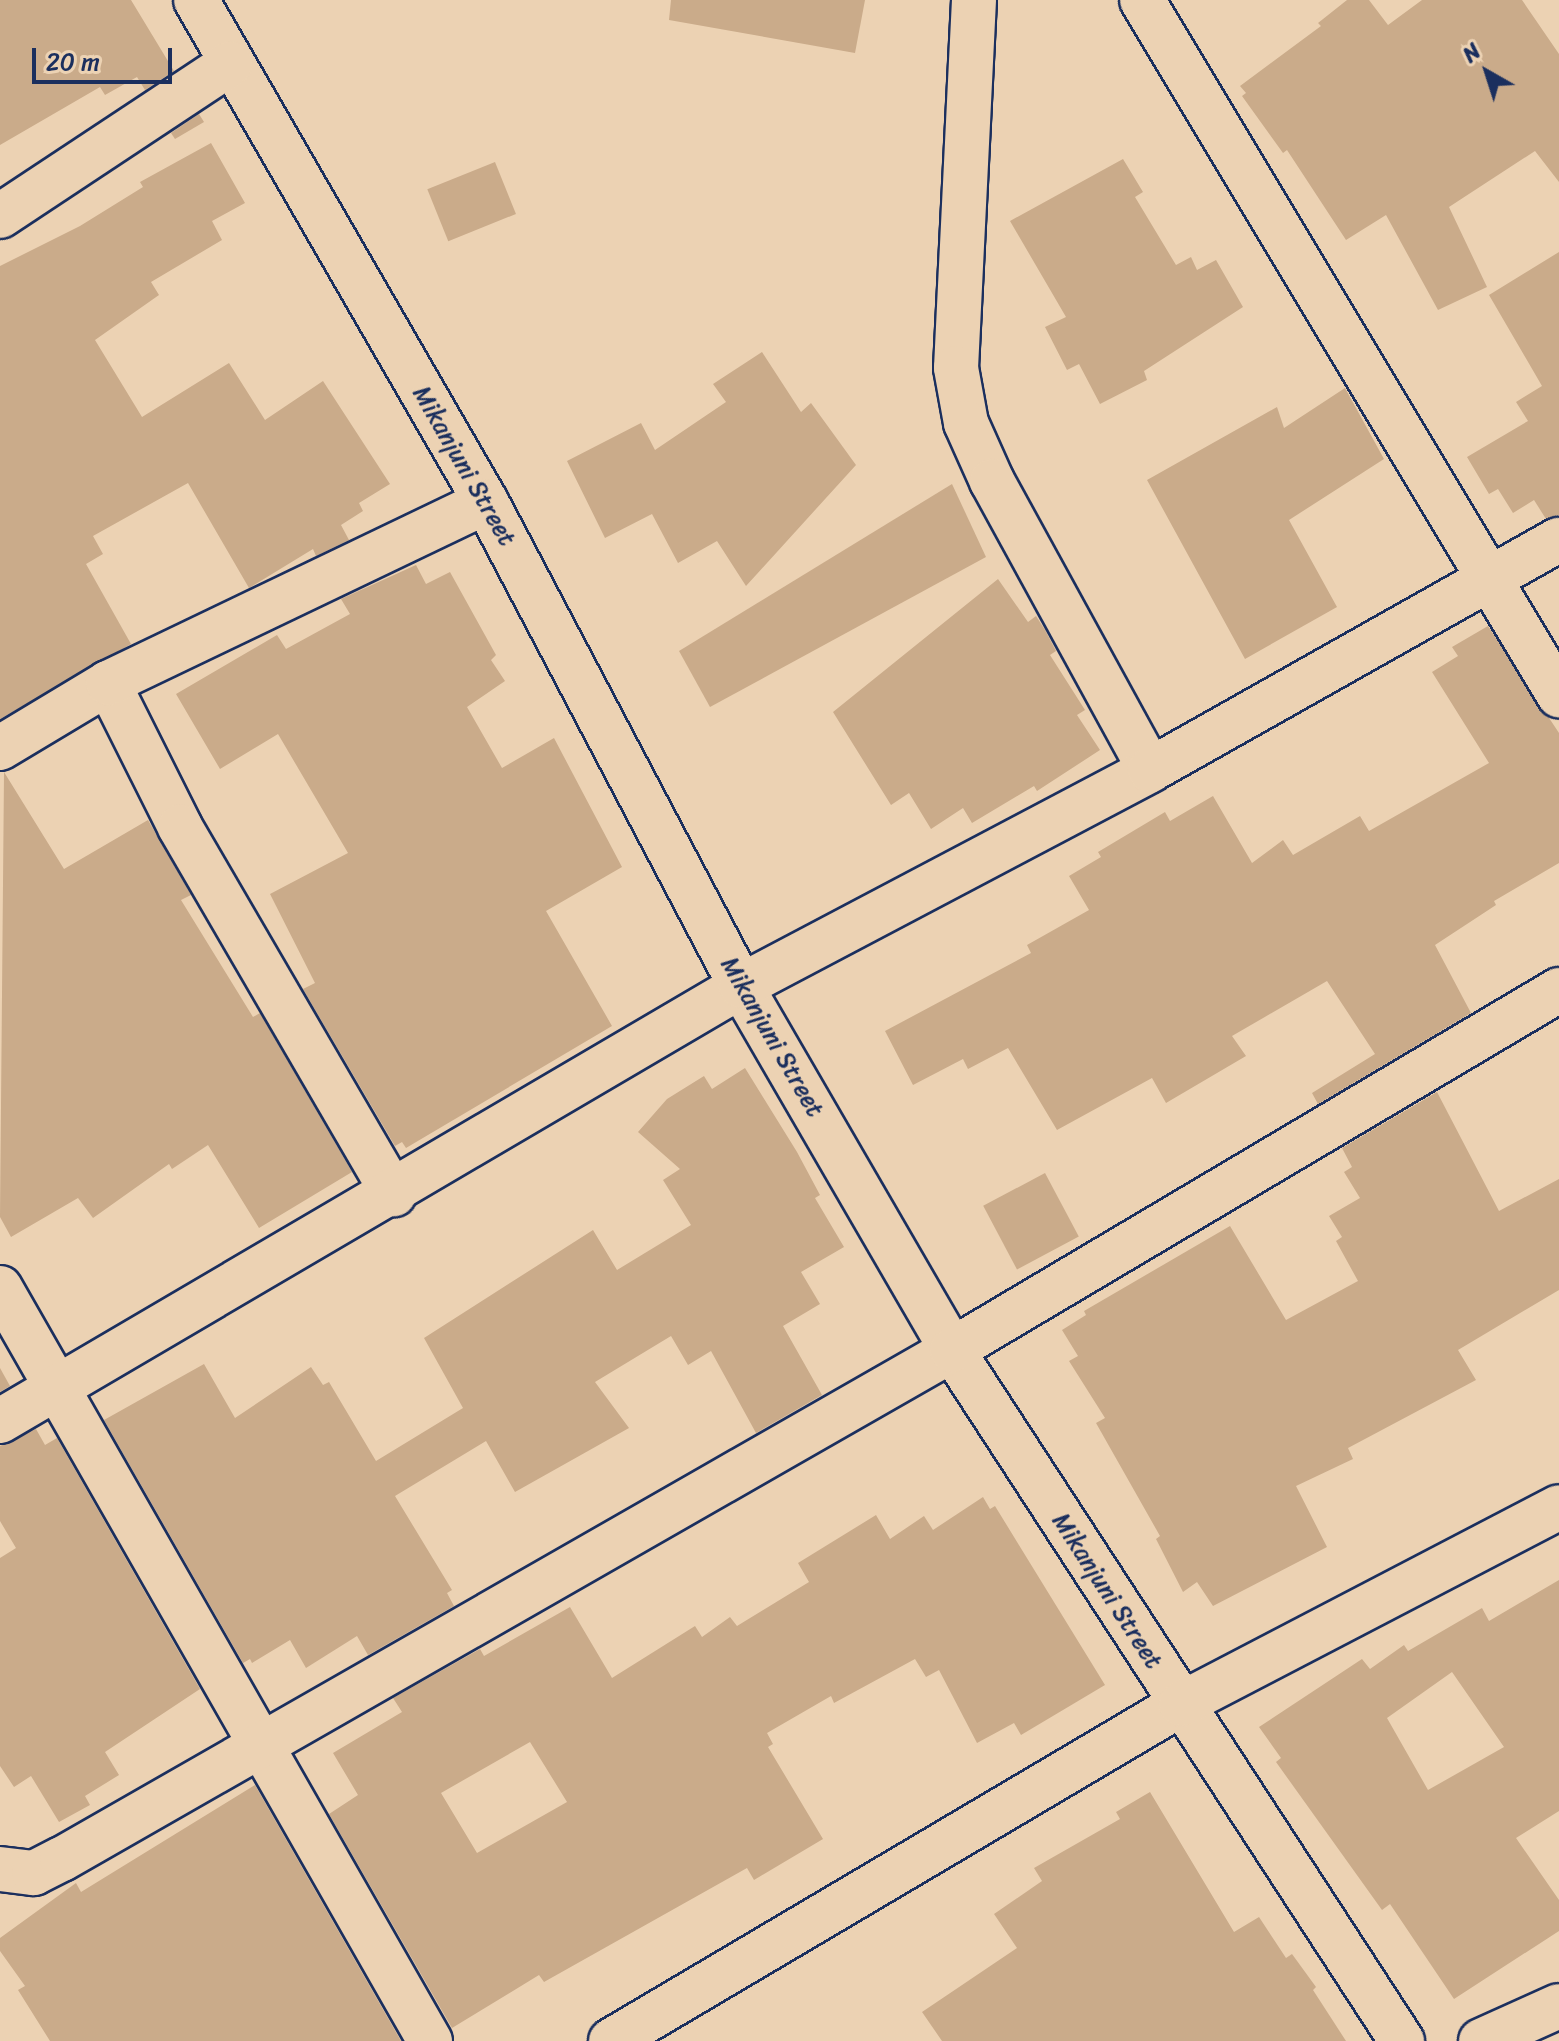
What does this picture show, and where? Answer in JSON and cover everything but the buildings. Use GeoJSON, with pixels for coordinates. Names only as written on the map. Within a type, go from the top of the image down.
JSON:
{"type":"FeatureCollection","features":[{"type":"Feature","properties":{"kind":"street","name":"Mikanjuni Street"},"geometry":{"type":"LineString","coordinates":[[196,0],[230,64],[486,502],[741,986],[952,1350],[1402,2041]]}},
{"type":"Feature","properties":{"kind":"street"},"geometry":{"type":"LineString","coordinates":[[974,0],[956,368],[966,423],[992,481],[1150,770]]}},
{"type":"Feature","properties":{"kind":"street"},"geometry":{"type":"LineString","coordinates":[[1142,0],[1559,695]]}},
{"type":"Feature","properties":{"kind":"street"},"geometry":{"type":"LineString","coordinates":[[0,216],[230,64]]}},
{"type":"Feature","properties":{"kind":"street"},"geometry":{"type":"LineString","coordinates":[[0,748],[108,683],[486,502]]}},
{"type":"Feature","properties":{"kind":"street"},"geometry":{"type":"LineString","coordinates":[[0,1421],[394,1194],[741,986],[1150,770],[1491,582],[1559,540]]}},
{"type":"Feature","properties":{"kind":"street"},"geometry":{"type":"LineString","coordinates":[[108,683],[180,827],[394,1194]]}},
{"type":"Feature","properties":{"kind":"street"},"geometry":{"type":"LineString","coordinates":[[0,1869],[22,1874],[44,1869],[952,1350],[1559,990]]}},
{"type":"Feature","properties":{"kind":"street"},"geometry":{"type":"LineString","coordinates":[[0,1288],[430,2041]]}},
{"type":"Feature","properties":{"kind":"street"},"geometry":{"type":"LineString","coordinates":[[611,2041],[1181,1704],[1559,1507]]}},
{"type":"Feature","properties":{"kind":"street"},"geometry":{"type":"LineString","coordinates":[[1481,2041],[1551,2020]]}}]}
